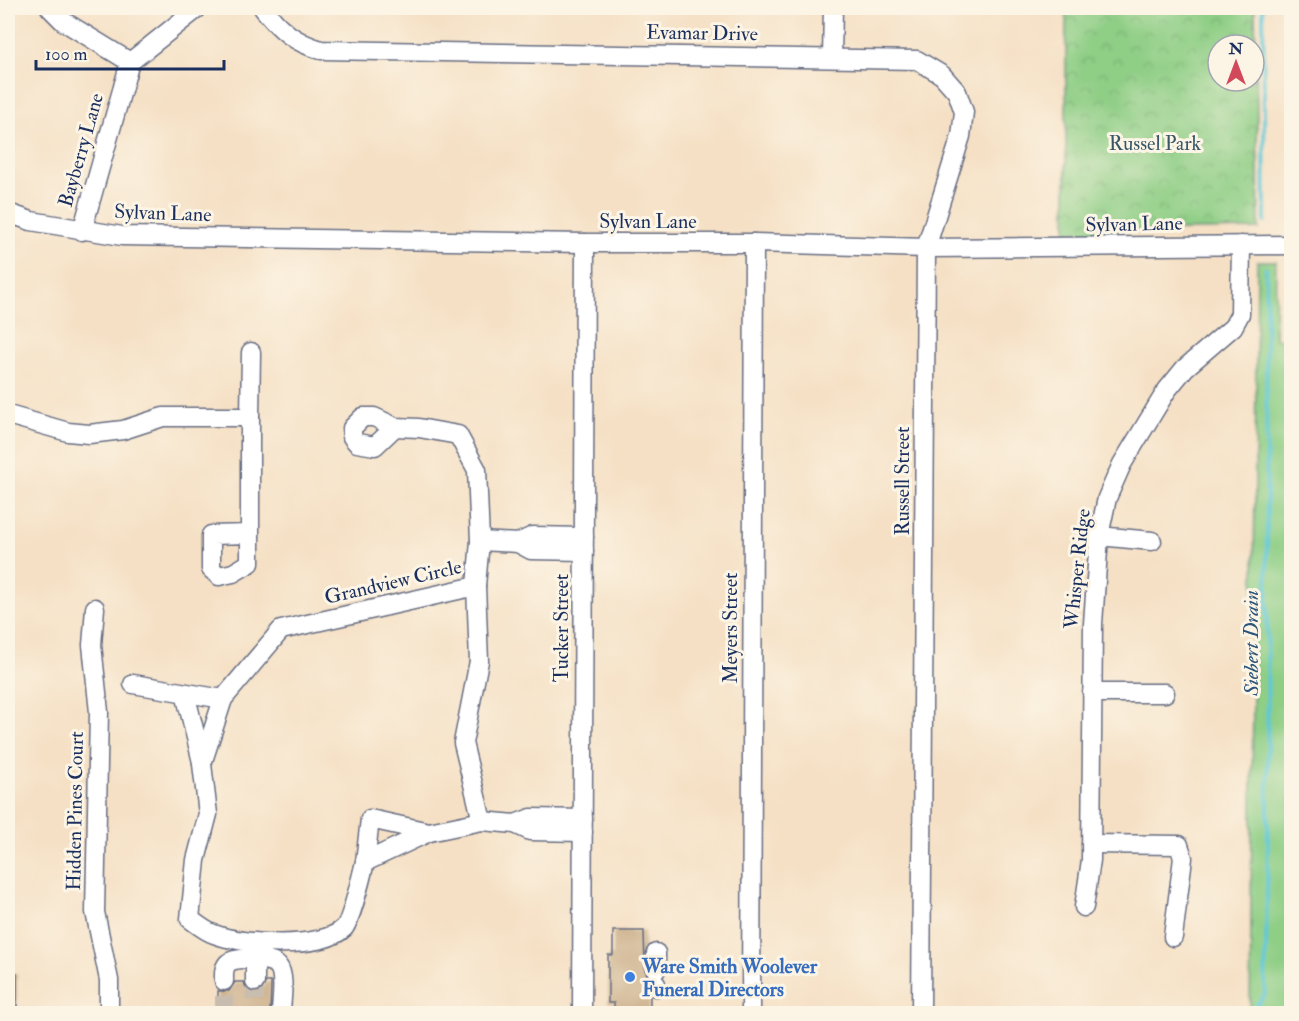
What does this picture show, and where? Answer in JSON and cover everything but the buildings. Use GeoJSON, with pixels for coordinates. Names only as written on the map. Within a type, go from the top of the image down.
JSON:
{"type":"FeatureCollection","features":[{"type":"Feature","properties":{"kind":"street"},"geometry":{"type":"LineString","coordinates":[[50,8],[63,21],[129,62],[198,8]]}},
{"type":"Feature","properties":{"kind":"street","name":"Evamar Drive"},"geometry":{"type":"LineString","coordinates":[[262,8],[286,34],[299,44],[321,50],[832,57]]}},
{"type":"Feature","properties":{"kind":"street"},"geometry":{"type":"LineString","coordinates":[[832,57],[833,8]]}},
{"type":"Feature","properties":{"kind":"street","name":"Russell Street"},"geometry":{"type":"LineString","coordinates":[[832,57],[917,60],[942,75],[957,92],[964,112],[961,136],[926,248],[921,1014]]}},
{"type":"Feature","properties":{"kind":"street","name":"Bayberry Lane"},"geometry":{"type":"LineString","coordinates":[[82,231],[129,62]]}},
{"type":"Feature","properties":{"kind":"street","name":"Sylvan Lane"},"geometry":{"type":"LineString","coordinates":[[8,213],[31,221],[122,236],[585,243],[754,243],[926,248],[1292,245]]}},
{"type":"Feature","properties":{"kind":"street","name":"Tucker Street"},"geometry":{"type":"LineString","coordinates":[[582,1014],[591,924],[583,826],[585,243]]}},
{"type":"Feature","properties":{"kind":"street","name":"Meyers Street"},"geometry":{"type":"LineString","coordinates":[[751,1014],[754,243]]}},
{"type":"Feature","properties":{"kind":"street","name":"Whisper Ridge"},"geometry":{"type":"LineString","coordinates":[[1084,907],[1091,844],[1092,624],[1099,536],[1107,498],[1122,464],[1153,412],[1185,368],[1233,327],[1240,314],[1242,245]]}},
{"type":"Feature","properties":{"kind":"street"},"geometry":{"type":"LineString","coordinates":[[250,534],[251,352]]}},
{"type":"Feature","properties":{"kind":"street"},"geometry":{"type":"LineString","coordinates":[[8,415],[68,432],[89,434],[123,430],[163,417],[250,417]]}},
{"type":"Feature","properties":{"kind":"street"},"geometry":{"type":"LineString","coordinates":[[395,427],[419,428],[458,435],[477,470],[480,541],[476,586]]}},
{"type":"Feature","properties":{"kind":"street"},"geometry":{"type":"LineString","coordinates":[[1099,536],[1152,541]]}},
{"type":"Feature","properties":{"kind":"street","name":"Grandview Circle"},"geometry":{"type":"LineString","coordinates":[[480,541],[518,543],[531,550],[584,544]]}},
{"type":"Feature","properties":{"kind":"street","name":"Grandview Circle"},"geometry":{"type":"LineString","coordinates":[[202,764],[223,699],[281,630],[476,586],[479,662],[463,743],[482,821]]}},
{"type":"Feature","properties":{"kind":"street","name":"Hidden Pines Court"},"geometry":{"type":"LineString","coordinates":[[95,608],[92,645],[99,712],[95,912],[109,980],[109,1014]]}},
{"type":"Feature","properties":{"kind":"street"},"geometry":{"type":"LineString","coordinates":[[134,684],[223,699]]}},
{"type":"Feature","properties":{"kind":"street","name":"Grandview Circle"},"geometry":{"type":"LineString","coordinates":[[185,693],[202,764],[208,814],[196,860],[190,919],[212,934],[245,943],[303,942],[330,937],[346,927],[365,862]]}},
{"type":"Feature","properties":{"kind":"street"},"geometry":{"type":"LineString","coordinates":[[1092,693],[1165,693]]}},
{"type":"Feature","properties":{"kind":"street"},"geometry":{"type":"LineString","coordinates":[[365,862],[370,819],[429,832]]}},
{"type":"Feature","properties":{"kind":"street"},"geometry":{"type":"LineString","coordinates":[[365,862],[429,832],[482,821],[514,824],[530,831],[583,826]]}},
{"type":"Feature","properties":{"kind":"street"},"geometry":{"type":"LineString","coordinates":[[1091,844],[1179,845],[1183,858],[1173,937]]}},
{"type":"Feature","properties":{"kind":"street"},"geometry":{"type":"LineString","coordinates":[[255,959],[255,982]]}},
{"type":"Feature","properties":{"kind":"street"},"geometry":{"type":"LineString","coordinates":[[224,981],[224,970],[228,962],[255,959],[270,960],[277,964],[281,972],[281,1014]]}},
{"type":"Feature","properties":{"kind":"green space","name":"Russel Park"},"geometry":{"type":"Polygon","coordinates":[[[1066,8],[1255,8],[1255,33],[1206,33],[1206,93],[1257,93],[1259,229],[1066,232],[1066,8]]]}},
{"type":"Feature","properties":{"kind":"green space"},"geometry":{"type":"Polygon","coordinates":[[[1257,261],[1276,261],[1275,339],[1292,339],[1291,1014],[1250,1013],[1257,261]]]}},
{"type":"Feature","properties":{"kind":"waterway","name":"Siebert Drain"},"geometry":{"type":"LineString","coordinates":[[1263,8],[1265,222]]}},
{"type":"Feature","properties":{"kind":"waterway","name":"Siebert Drain"},"geometry":{"type":"LineString","coordinates":[[1250,1014],[1265,994],[1268,842],[1266,268]]}},
{"type":"Feature","properties":{"kind":"tunnel"},"geometry":{"type":"LineString","coordinates":[[224,981],[224,1014]]}},
{"type":"Feature","properties":{"kind":"tunnel"},"geometry":{"type":"LineString","coordinates":[[255,982],[255,1014]]}},
{"type":"Feature","properties":{"kind":"place","name":"Ware Smith Woolever Funeral Directors"},"geometry":{"type":"Point","coordinates":[630,977]}}]}
